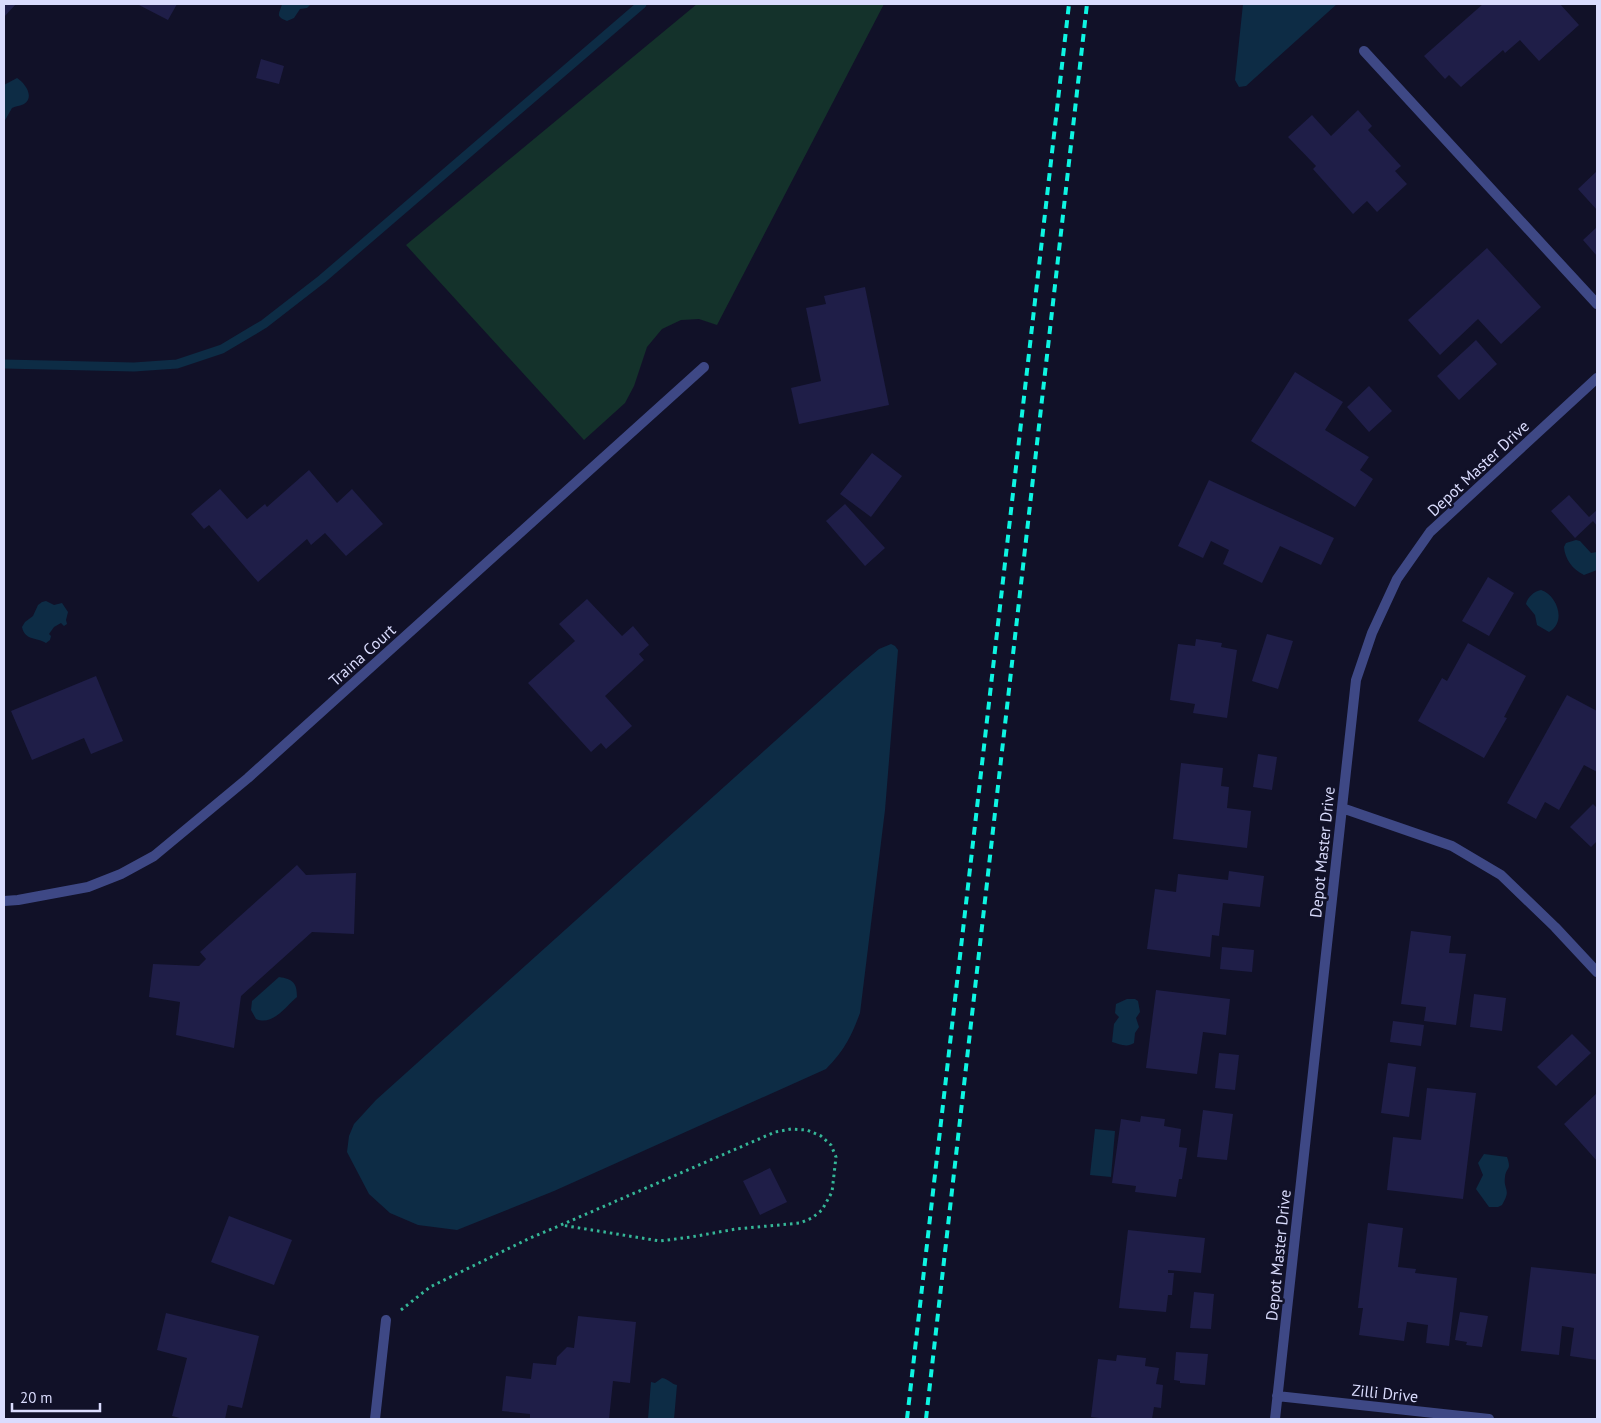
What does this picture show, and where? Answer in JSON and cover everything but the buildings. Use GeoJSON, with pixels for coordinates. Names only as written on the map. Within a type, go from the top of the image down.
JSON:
{"type":"FeatureCollection","features":[{"type":"Feature","properties":{"kind":"street"},"geometry":{"type":"LineString","coordinates":[[1364,51],[1597,304]]}},
{"type":"Feature","properties":{"kind":"street","name":"Traina Court"},"geometry":{"type":"LineString","coordinates":[[4,901],[88,887],[121,874],[154,856],[252,774],[704,366]]}},
{"type":"Feature","properties":{"kind":"street","name":"Depot Master Drive"},"geometry":{"type":"LineString","coordinates":[[1275,1419],[1356,680],[1372,633],[1397,579],[1430,532],[1597,378]]}},
{"type":"Feature","properties":{"kind":"street"},"geometry":{"type":"LineString","coordinates":[[1342,808],[1452,846],[1501,875],[1555,927],[1597,972]]}},
{"type":"Feature","properties":{"kind":"street"},"geometry":{"type":"LineString","coordinates":[[375,1419],[386,1320]]}},
{"type":"Feature","properties":{"kind":"street","name":"Zilli Drive"},"geometry":{"type":"LineString","coordinates":[[1278,1396],[1489,1419]]}},
{"type":"Feature","properties":{"kind":"path"},"geometry":{"type":"LineString","coordinates":[[386,1320],[430,1287],[561,1224],[775,1132],[791,1129],[807,1130],[822,1136],[831,1145],[836,1157],[832,1192],[822,1210],[812,1218],[800,1223],[736,1229],[691,1238],[660,1241],[561,1224]]}},
{"type":"Feature","properties":{"kind":"green space"},"geometry":{"type":"Polygon","coordinates":[[[697,4],[884,4],[717,325],[699,319],[681,320],[662,329],[647,347],[634,386],[625,403],[584,440],[406,245],[697,4]]]}},
{"type":"Feature","properties":{"kind":"water"},"geometry":{"type":"Polygon","coordinates":[[[282,4],[311,4],[307,8],[300,9],[294,18],[287,21],[279,16],[282,4]]]}},
{"type":"Feature","properties":{"kind":"water"},"geometry":{"type":"Polygon","coordinates":[[[1243,4],[1337,4],[1246,86],[1239,87],[1235,80],[1243,4]]]}},
{"type":"Feature","properties":{"kind":"water"},"geometry":{"type":"Polygon","coordinates":[[[17,78],[28,90],[29,98],[24,104],[12,108],[4,122],[4,85],[17,78]]]}},
{"type":"Feature","properties":{"kind":"water"},"geometry":{"type":"Polygon","coordinates":[[[1576,540],[1580,541],[1591,553],[1597,552],[1597,570],[1584,575],[1570,563],[1564,547],[1566,543],[1576,540]]]}},
{"type":"Feature","properties":{"kind":"water"},"geometry":{"type":"Polygon","coordinates":[[[1541,590],[1552,597],[1558,609],[1558,622],[1549,632],[1537,625],[1535,615],[1526,604],[1531,595],[1541,590]]]}},
{"type":"Feature","properties":{"kind":"water"},"geometry":{"type":"Polygon","coordinates":[[[46,601],[54,605],[62,603],[68,612],[67,624],[64,626],[61,623],[54,627],[49,634],[51,636],[50,640],[46,643],[26,635],[22,627],[33,616],[38,605],[46,601]]]}},
{"type":"Feature","properties":{"kind":"water"},"geometry":{"type":"Polygon","coordinates":[[[891,644],[898,650],[885,810],[860,1013],[846,1043],[838,1056],[826,1069],[554,1191],[457,1230],[418,1225],[390,1213],[369,1194],[347,1152],[349,1136],[354,1124],[376,1100],[854,670],[879,649],[891,644]]]}},
{"type":"Feature","properties":{"kind":"water"},"geometry":{"type":"Polygon","coordinates":[[[279,977],[293,982],[297,997],[273,1018],[268,1020],[256,1019],[251,1010],[252,1001],[279,977]]]}},
{"type":"Feature","properties":{"kind":"water"},"geometry":{"type":"Polygon","coordinates":[[[1127,999],[1138,1001],[1140,1012],[1136,1018],[1139,1027],[1135,1033],[1134,1043],[1120,1045],[1112,1042],[1114,1024],[1119,1017],[1115,1013],[1116,1004],[1127,999]]]}},
{"type":"Feature","properties":{"kind":"water"},"geometry":{"type":"Polygon","coordinates":[[[1095,1129],[1115,1131],[1111,1177],[1090,1175],[1095,1129]]]}},
{"type":"Feature","properties":{"kind":"water"},"geometry":{"type":"Polygon","coordinates":[[[1484,1154],[1507,1157],[1509,1167],[1505,1181],[1507,1193],[1502,1205],[1498,1207],[1489,1207],[1476,1189],[1483,1175],[1478,1163],[1484,1154]]]}},
{"type":"Feature","properties":{"kind":"water"},"geometry":{"type":"Polygon","coordinates":[[[662,1378],[677,1385],[674,1419],[648,1419],[651,1382],[655,1383],[662,1378]]]}},
{"type":"Feature","properties":{"kind":"waterway"},"geometry":{"type":"LineString","coordinates":[[4,364],[134,367],[177,364],[222,349],[264,324],[322,279],[642,4]]}},
{"type":"Feature","properties":{"kind":"railway"},"geometry":{"type":"LineString","coordinates":[[907,1419],[1069,4]]}},
{"type":"Feature","properties":{"kind":"railway"},"geometry":{"type":"LineString","coordinates":[[926,1419],[1087,4]]}}]}
